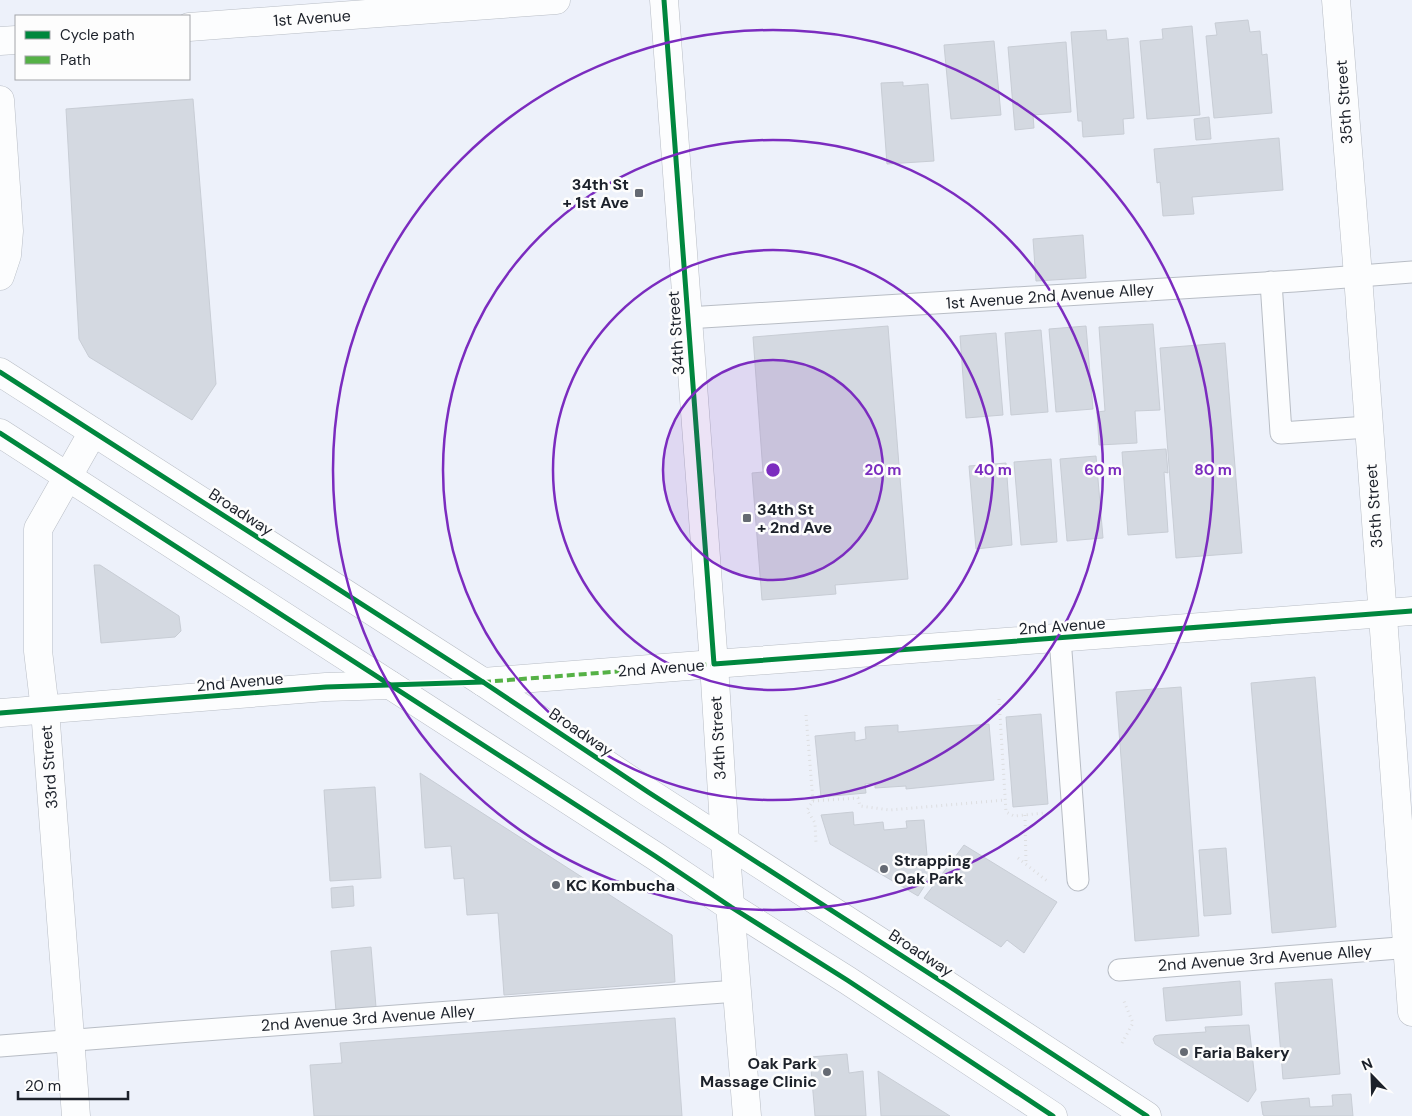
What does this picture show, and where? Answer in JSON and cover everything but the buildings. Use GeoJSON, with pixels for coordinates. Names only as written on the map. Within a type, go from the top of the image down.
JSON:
{"type":"FeatureCollection","features":[{"type":"Feature","properties":{"kind":"street","name":"1st Avenue"},"geometry":{"type":"LineString","coordinates":[[190,27],[556,0]]}},
{"type":"Feature","properties":{"kind":"street","name":"34th Street"},"geometry":{"type":"LineString","coordinates":[[664,0],[714,664],[725,842],[747,1116]]}},
{"type":"Feature","properties":{"kind":"street","name":"35th Street"},"geometry":{"type":"LineString","coordinates":[[1336,0],[1382,614],[1410,947],[1412,1012]]}},
{"type":"Feature","properties":{"kind":"street"},"geometry":{"type":"LineString","coordinates":[[0,41],[15,40]]}},
{"type":"Feature","properties":{"kind":"street"},"geometry":{"type":"LineString","coordinates":[[0,100],[10,231],[7,256],[0,276]]}},
{"type":"Feature","properties":{"kind":"street","name":"Broadway"},"geometry":{"type":"LineString","coordinates":[[0,372],[483,682],[725,842],[1147,1116]]}},
{"type":"Feature","properties":{"kind":"street","name":"33rd Street"},"geometry":{"type":"LineString","coordinates":[[76,1116],[45,710],[38,651],[38,530],[93,432]]}},
{"type":"Feature","properties":{"kind":"street"},"geometry":{"type":"LineString","coordinates":[[0,433],[814,959],[1053,1116]]}},
{"type":"Feature","properties":{"kind":"street","name":"2nd Avenue"},"geometry":{"type":"LineString","coordinates":[[483,682],[1412,611]]}},
{"type":"Feature","properties":{"kind":"street","name":"2nd Avenue"},"geometry":{"type":"LineString","coordinates":[[0,713],[326,688],[390,685]]}},
{"type":"Feature","properties":{"kind":"lane","name":"1st Avenue 2nd Avenue Alley"},"geometry":{"type":"LineString","coordinates":[[687,318],[1412,272]]}},
{"type":"Feature","properties":{"kind":"lane"},"geometry":{"type":"LineString","coordinates":[[1271,282],[1281,433],[1368,427]]}},
{"type":"Feature","properties":{"kind":"lane"},"geometry":{"type":"LineString","coordinates":[[1060,638],[1078,880]]}},
{"type":"Feature","properties":{"kind":"lane","name":"2nd Avenue 3rd Avenue Alley"},"geometry":{"type":"LineString","coordinates":[[1119,970],[1410,947]]}},
{"type":"Feature","properties":{"kind":"lane","name":"2nd Avenue 3rd Avenue Alley"},"geometry":{"type":"LineString","coordinates":[[0,1046],[737,991]]}},
{"type":"Feature","properties":{"kind":"path"},"geometry":{"type":"LineString","coordinates":[[999,699],[1006,812],[1014,816],[1073,811]]}},
{"type":"Feature","properties":{"kind":"path"},"geometry":{"type":"LineString","coordinates":[[806,715],[813,801],[807,810],[815,823],[816,843]]}},
{"type":"Feature","properties":{"kind":"path"},"geometry":{"type":"LineString","coordinates":[[813,801],[858,798],[860,806],[890,810],[1005,800]]}},
{"type":"Feature","properties":{"kind":"path"},"geometry":{"type":"LineString","coordinates":[[1025,815],[1026,864]]}},
{"type":"Feature","properties":{"kind":"path"},"geometry":{"type":"LineString","coordinates":[[1119,970],[1121,995],[1133,1023],[1122,1043]]}},
{"type":"Feature","properties":{"kind":"marked path"},"geometry":{"type":"LineString","coordinates":[[483,682],[714,664]]}},
{"type":"Feature","properties":{"kind":"cycle path"},"geometry":{"type":"LineString","coordinates":[[664,0],[714,664],[1412,611]]}},
{"type":"Feature","properties":{"kind":"cycle path"},"geometry":{"type":"LineString","coordinates":[[0,372],[483,682],[648,792],[1147,1116]]}},
{"type":"Feature","properties":{"kind":"cycle path"},"geometry":{"type":"LineString","coordinates":[[0,433],[731,907],[847,980],[1053,1116]]}},
{"type":"Feature","properties":{"kind":"cycle path"},"geometry":{"type":"LineString","coordinates":[[0,713],[326,687],[483,682]]}},
{"type":"Feature","properties":{"kind":"place","name":"34th St + 1st Ave"},"geometry":{"type":"Point","coordinates":[639,193]}},
{"type":"Feature","properties":{"kind":"place","name":"34th St + 2nd Ave"},"geometry":{"type":"Point","coordinates":[747,518]}},
{"type":"Feature","properties":{"kind":"place","name":"Strapping Oak Park"},"geometry":{"type":"Point","coordinates":[884,869]}},
{"type":"Feature","properties":{"kind":"place","name":"KC Kombucha"},"geometry":{"type":"Point","coordinates":[556,885]}},
{"type":"Feature","properties":{"kind":"place","name":"Faria Bakery"},"geometry":{"type":"Point","coordinates":[1184,1052]}},
{"type":"Feature","properties":{"kind":"place","name":"Oak Park Massage Clinic"},"geometry":{"type":"Point","coordinates":[827,1072]}}]}
